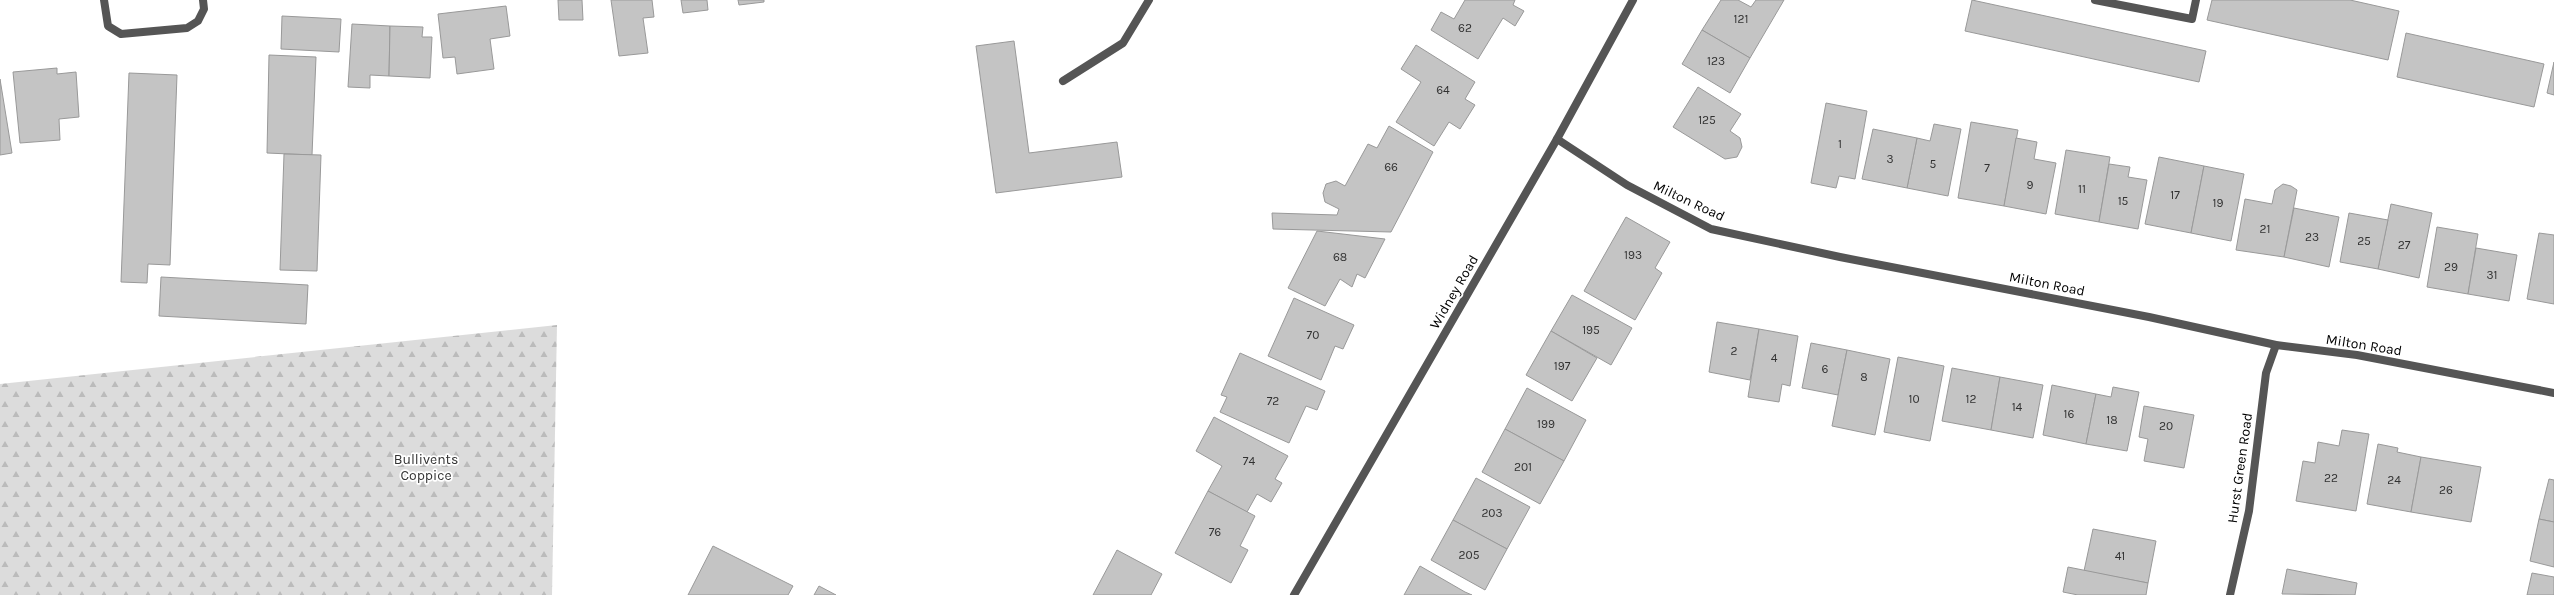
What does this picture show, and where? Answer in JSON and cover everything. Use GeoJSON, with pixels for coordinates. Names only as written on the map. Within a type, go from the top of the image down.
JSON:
{"type":"FeatureCollection","features":[{"type":"Feature","properties":{"kind":"street"},"geometry":{"type":"LineString","coordinates":[[104,0],[108,26],[121,34],[187,28],[198,20],[204,9],[203,0]]}},
{"type":"Feature","properties":{"kind":"street"},"geometry":{"type":"LineString","coordinates":[[1063,80],[1123,43],[1149,0]]}},
{"type":"Feature","properties":{"kind":"street","name":"Widney Road"},"geometry":{"type":"LineString","coordinates":[[1294,595],[1557,139],[1633,0]]}},
{"type":"Feature","properties":{"kind":"street"},"geometry":{"type":"LineString","coordinates":[[2095,0],[2192,19],[2196,0]]}},
{"type":"Feature","properties":{"kind":"street","name":"Milton Road"},"geometry":{"type":"LineString","coordinates":[[1557,139],[1627,185],[1711,229],[1840,257],[2149,317],[2276,345],[2357,355],[2554,393]]}},
{"type":"Feature","properties":{"kind":"street","name":"Hurst Green Road"},"geometry":{"type":"LineString","coordinates":[[2230,595],[2249,510],[2266,373],[2276,345]]}},
{"type":"Feature","properties":{"kind":"green space","name":"Bullivents Coppice"},"geometry":{"type":"Polygon","coordinates":[[[557,325],[552,595],[0,595],[0,384],[557,325]]]}},
{"type":"Feature","properties":{"kind":"building"},"geometry":{"type":"Polygon","coordinates":[[[558,0],[582,0],[583,20],[559,20],[558,0]]]}},
{"type":"Feature","properties":{"kind":"building"},"geometry":{"type":"Polygon","coordinates":[[[611,0],[652,0],[654,17],[643,18],[648,53],[619,56],[611,0]]]}},
{"type":"Feature","properties":{"kind":"building"},"geometry":{"type":"Polygon","coordinates":[[[681,0],[707,0],[708,10],[683,13],[681,0]]]}},
{"type":"Feature","properties":{"kind":"building"},"geometry":{"type":"Polygon","coordinates":[[[738,0],[764,0],[764,2],[739,5],[738,0]]]}},
{"type":"Feature","properties":{"kind":"building"},"geometry":{"type":"Polygon","coordinates":[[[1465,0],[1515,0],[1513,5],[1524,11],[1515,26],[1503,18],[1478,59],[1431,30],[1441,12],[1454,19],[1465,0]]]}},
{"type":"Feature","properties":{"kind":"building"},"geometry":{"type":"Polygon","coordinates":[[[1721,0],[1738,0],[1751,7],[1756,0],[1784,0],[1750,58],[1702,30],[1721,0]]]}},
{"type":"Feature","properties":{"kind":"building"},"geometry":{"type":"Polygon","coordinates":[[[1972,0],[2206,51],[2199,82],[1965,31],[1972,0]]]}},
{"type":"Feature","properties":{"kind":"building"},"geometry":{"type":"Polygon","coordinates":[[[2212,0],[2350,0],[2399,11],[2388,60],[2207,20],[2212,0]]]}},
{"type":"Feature","properties":{"kind":"building"},"geometry":{"type":"Polygon","coordinates":[[[506,6],[510,36],[490,39],[494,69],[457,74],[455,57],[443,58],[438,14],[506,6]]]}},
{"type":"Feature","properties":{"kind":"building"},"geometry":{"type":"Polygon","coordinates":[[[282,16],[341,19],[339,52],[281,49],[282,16]]]}},
{"type":"Feature","properties":{"kind":"building"},"geometry":{"type":"Polygon","coordinates":[[[352,24],[390,26],[389,76],[370,75],[370,88],[348,87],[352,24]]]}},
{"type":"Feature","properties":{"kind":"building"},"geometry":{"type":"Polygon","coordinates":[[[390,26],[423,27],[422,37],[432,37],[430,78],[389,76],[390,26]]]}},
{"type":"Feature","properties":{"kind":"building"},"geometry":{"type":"Polygon","coordinates":[[[1702,30],[1750,58],[1730,93],[1682,64],[1702,30]]]}},
{"type":"Feature","properties":{"kind":"building"},"geometry":{"type":"Polygon","coordinates":[[[2406,33],[2544,64],[2534,107],[2397,77],[2406,33]]]}},
{"type":"Feature","properties":{"kind":"building"},"geometry":{"type":"Polygon","coordinates":[[[1014,41],[1029,153],[1117,142],[1122,177],[996,193],[976,46],[1014,41]]]}},
{"type":"Feature","properties":{"kind":"building"},"geometry":{"type":"Polygon","coordinates":[[[1416,45],[1475,82],[1465,99],[1475,105],[1460,129],[1449,122],[1434,146],[1396,122],[1421,82],[1401,69],[1416,45]]]}},
{"type":"Feature","properties":{"kind":"building"},"geometry":{"type":"Polygon","coordinates":[[[269,55],[316,57],[312,155],[267,153],[269,55]]]}},
{"type":"Feature","properties":{"kind":"building"},"geometry":{"type":"Polygon","coordinates":[[[2554,62],[2554,95],[2547,93],[2554,62]]]}},
{"type":"Feature","properties":{"kind":"building"},"geometry":{"type":"Polygon","coordinates":[[[57,68],[57,74],[76,72],[79,117],[59,119],[60,140],[20,143],[13,72],[57,68]]]}},
{"type":"Feature","properties":{"kind":"building"},"geometry":{"type":"Polygon","coordinates":[[[129,73],[177,75],[170,265],[148,264],[147,283],[121,282],[129,73]]]}},
{"type":"Feature","properties":{"kind":"building"},"geometry":{"type":"Polygon","coordinates":[[[0,79],[12,153],[0,155],[0,79]]]}},
{"type":"Feature","properties":{"kind":"building"},"geometry":{"type":"Polygon","coordinates":[[[1698,87],[1741,114],[1730,131],[1740,138],[1742,147],[1737,157],[1725,159],[1673,127],[1698,87]]]}},
{"type":"Feature","properties":{"kind":"building"},"geometry":{"type":"Polygon","coordinates":[[[1826,103],[1867,111],[1855,179],[1839,176],[1836,188],[1811,183],[1826,103]]]}},
{"type":"Feature","properties":{"kind":"building"},"geometry":{"type":"Polygon","coordinates":[[[1971,122],[2018,130],[2004,206],[1958,198],[1971,122]]]}},
{"type":"Feature","properties":{"kind":"building"},"geometry":{"type":"Polygon","coordinates":[[[1934,124],[1961,129],[1948,196],[1907,188],[1917,138],[1930,141],[1934,124]]]}},
{"type":"Feature","properties":{"kind":"building"},"geometry":{"type":"Polygon","coordinates":[[[1389,126],[1433,152],[1391,232],[1273,229],[1272,213],[1337,215],[1339,209],[1325,202],[1323,193],[1326,184],[1336,181],[1345,186],[1368,144],[1377,148],[1389,126]]]}},
{"type":"Feature","properties":{"kind":"building"},"geometry":{"type":"Polygon","coordinates":[[[1873,129],[1917,138],[1907,188],[1862,179],[1873,129]]]}},
{"type":"Feature","properties":{"kind":"building"},"geometry":{"type":"Polygon","coordinates":[[[2016,138],[2037,142],[2034,159],[2056,163],[2046,214],[2004,206],[2016,138]]]}},
{"type":"Feature","properties":{"kind":"building"},"geometry":{"type":"Polygon","coordinates":[[[2066,150],[2110,157],[2099,222],[2055,214],[2066,150]]]}},
{"type":"Feature","properties":{"kind":"building"},"geometry":{"type":"Polygon","coordinates":[[[284,154],[321,155],[317,271],[280,270],[284,154]]]}},
{"type":"Feature","properties":{"kind":"building"},"geometry":{"type":"Polygon","coordinates":[[[2159,157],[2204,166],[2191,233],[2145,224],[2159,157]]]}},
{"type":"Feature","properties":{"kind":"building"},"geometry":{"type":"Polygon","coordinates":[[[2109,164],[2130,167],[2128,177],[2147,180],[2138,229],[2099,222],[2109,164]]]}},
{"type":"Feature","properties":{"kind":"building"},"geometry":{"type":"Polygon","coordinates":[[[2204,166],[2244,174],[2231,241],[2191,233],[2204,166]]]}},
{"type":"Feature","properties":{"kind":"building"},"geometry":{"type":"Polygon","coordinates":[[[2283,184],[2291,186],[2297,190],[2284,257],[2236,250],[2245,199],[2272,204],[2275,190],[2283,184]]]}},
{"type":"Feature","properties":{"kind":"building"},"geometry":{"type":"Polygon","coordinates":[[[2391,204],[2432,213],[2419,278],[2378,269],[2391,204]]]}},
{"type":"Feature","properties":{"kind":"building"},"geometry":{"type":"Polygon","coordinates":[[[2294,208],[2339,217],[2329,267],[2284,257],[2294,208]]]}},
{"type":"Feature","properties":{"kind":"building"},"geometry":{"type":"Polygon","coordinates":[[[2349,213],[2388,220],[2378,269],[2340,262],[2349,213]]]}},
{"type":"Feature","properties":{"kind":"building"},"geometry":{"type":"Polygon","coordinates":[[[1626,217],[1670,242],[1655,268],[1662,273],[1635,320],[1584,291],[1626,217]]]}},
{"type":"Feature","properties":{"kind":"building"},"geometry":{"type":"Polygon","coordinates":[[[2437,227],[2478,234],[2468,294],[2427,287],[2437,227]]]}},
{"type":"Feature","properties":{"kind":"building"},"geometry":{"type":"Polygon","coordinates":[[[1317,231],[1385,239],[1365,278],[1357,274],[1352,287],[1340,279],[1325,306],[1288,288],[1317,231]]]}},
{"type":"Feature","properties":{"kind":"building"},"geometry":{"type":"Polygon","coordinates":[[[2539,233],[2554,235],[2554,304],[2527,299],[2539,233]]]}},
{"type":"Feature","properties":{"kind":"building"},"geometry":{"type":"Polygon","coordinates":[[[2476,248],[2517,255],[2509,301],[2468,294],[2476,248]]]}},
{"type":"Feature","properties":{"kind":"building"},"geometry":{"type":"Polygon","coordinates":[[[161,277],[308,285],[306,324],[159,316],[161,277]]]}},
{"type":"Feature","properties":{"kind":"building"},"geometry":{"type":"Polygon","coordinates":[[[1572,295],[1632,328],[1611,365],[1551,331],[1572,295]]]}},
{"type":"Feature","properties":{"kind":"building"},"geometry":{"type":"Polygon","coordinates":[[[1294,298],[1354,325],[1343,349],[1335,346],[1321,380],[1268,356],[1294,298]]]}},
{"type":"Feature","properties":{"kind":"building"},"geometry":{"type":"Polygon","coordinates":[[[1717,322],[1759,329],[1750,380],[1709,372],[1717,322]]]}},
{"type":"Feature","properties":{"kind":"building"},"geometry":{"type":"Polygon","coordinates":[[[1759,329],[1798,336],[1790,386],[1782,384],[1779,402],[1748,397],[1759,329]]]}},
{"type":"Feature","properties":{"kind":"building"},"geometry":{"type":"Polygon","coordinates":[[[1551,331],[1597,358],[1572,401],[1526,375],[1551,331]]]}},
{"type":"Feature","properties":{"kind":"building"},"geometry":{"type":"Polygon","coordinates":[[[1811,343],[1847,350],[1838,395],[1802,388],[1811,343]]]}},
{"type":"Feature","properties":{"kind":"building"},"geometry":{"type":"Polygon","coordinates":[[[1847,350],[1890,359],[1875,435],[1832,426],[1847,350]]]}},
{"type":"Feature","properties":{"kind":"building"},"geometry":{"type":"Polygon","coordinates":[[[1240,353],[1325,391],[1317,410],[1306,406],[1289,443],[1220,412],[1227,397],[1221,395],[1240,353]]]}},
{"type":"Feature","properties":{"kind":"building"},"geometry":{"type":"Polygon","coordinates":[[[1898,357],[1944,366],[1930,441],[1884,432],[1898,357]]]}},
{"type":"Feature","properties":{"kind":"building"},"geometry":{"type":"Polygon","coordinates":[[[1952,368],[2000,377],[1991,430],[1942,421],[1952,368]]]}},
{"type":"Feature","properties":{"kind":"building"},"geometry":{"type":"Polygon","coordinates":[[[2000,377],[2043,385],[2033,438],[1991,430],[2000,377]]]}},
{"type":"Feature","properties":{"kind":"building"},"geometry":{"type":"Polygon","coordinates":[[[2052,385],[2096,394],[2086,444],[2043,435],[2052,385]]]}},
{"type":"Feature","properties":{"kind":"building"},"geometry":{"type":"Polygon","coordinates":[[[2113,387],[2139,392],[2127,451],[2086,444],[2096,394],[2111,397],[2113,387]]]}},
{"type":"Feature","properties":{"kind":"building"},"geometry":{"type":"Polygon","coordinates":[[[1527,388],[1586,420],[1564,461],[1505,429],[1527,388]]]}},
{"type":"Feature","properties":{"kind":"building"},"geometry":{"type":"Polygon","coordinates":[[[2144,406],[2194,415],[2184,468],[2144,461],[2148,439],[2139,437],[2144,406]]]}},
{"type":"Feature","properties":{"kind":"building"},"geometry":{"type":"Polygon","coordinates":[[[1214,417],[1288,456],[1275,479],[1282,483],[1271,502],[1257,494],[1247,512],[1208,491],[1222,466],[1196,451],[1214,417]]]}},
{"type":"Feature","properties":{"kind":"building"},"geometry":{"type":"Polygon","coordinates":[[[1505,429],[1564,461],[1540,504],[1482,472],[1505,429]]]}},
{"type":"Feature","properties":{"kind":"building"},"geometry":{"type":"Polygon","coordinates":[[[2342,430],[2369,434],[2356,511],[2296,501],[2303,461],[2315,463],[2318,442],[2339,446],[2342,430]]]}},
{"type":"Feature","properties":{"kind":"building"},"geometry":{"type":"Polygon","coordinates":[[[2378,444],[2398,448],[2397,452],[2421,457],[2411,512],[2367,504],[2378,444]]]}},
{"type":"Feature","properties":{"kind":"building"},"geometry":{"type":"Polygon","coordinates":[[[2421,457],[2481,467],[2471,522],[2411,512],[2421,457]]]}},
{"type":"Feature","properties":{"kind":"building"},"geometry":{"type":"Polygon","coordinates":[[[1476,478],[1530,507],[1507,549],[1453,520],[1476,478]]]}},
{"type":"Feature","properties":{"kind":"building"},"geometry":{"type":"Polygon","coordinates":[[[2549,479],[2554,480],[2554,522],[2539,519],[2549,479]]]}},
{"type":"Feature","properties":{"kind":"building"},"geometry":{"type":"Polygon","coordinates":[[[1208,491],[1255,516],[1240,546],[1248,550],[1231,583],[1175,553],[1208,491]]]}},
{"type":"Feature","properties":{"kind":"building"},"geometry":{"type":"Polygon","coordinates":[[[2539,519],[2554,522],[2554,567],[2530,561],[2539,519]]]}},
{"type":"Feature","properties":{"kind":"building"},"geometry":{"type":"Polygon","coordinates":[[[1453,520],[1507,549],[1485,590],[1431,560],[1453,520]]]}},
{"type":"Feature","properties":{"kind":"building"},"geometry":{"type":"Polygon","coordinates":[[[2093,529],[2156,541],[2148,583],[2084,571],[2093,529]]]}},
{"type":"Feature","properties":{"kind":"building"},"geometry":{"type":"Polygon","coordinates":[[[713,546],[793,586],[788,595],[688,595],[713,546]]]}},
{"type":"Feature","properties":{"kind":"building"},"geometry":{"type":"Polygon","coordinates":[[[1117,550],[1162,574],[1151,595],[1093,595],[1117,550]]]}},
{"type":"Feature","properties":{"kind":"building"},"geometry":{"type":"Polygon","coordinates":[[[1420,566],[1465,592],[1472,595],[1404,595],[1420,566]]]}},
{"type":"Feature","properties":{"kind":"building"},"geometry":{"type":"Polygon","coordinates":[[[2068,567],[2148,583],[2146,595],[2078,595],[2063,592],[2068,567]]]}},
{"type":"Feature","properties":{"kind":"building"},"geometry":{"type":"Polygon","coordinates":[[[2287,569],[2357,583],[2355,595],[2282,594],[2287,569]]]}},
{"type":"Feature","properties":{"kind":"building"},"geometry":{"type":"Polygon","coordinates":[[[2532,573],[2554,577],[2554,595],[2527,595],[2532,573]]]}},
{"type":"Feature","properties":{"kind":"building"},"geometry":{"type":"Polygon","coordinates":[[[819,586],[836,595],[814,595],[819,586]]]}}]}
